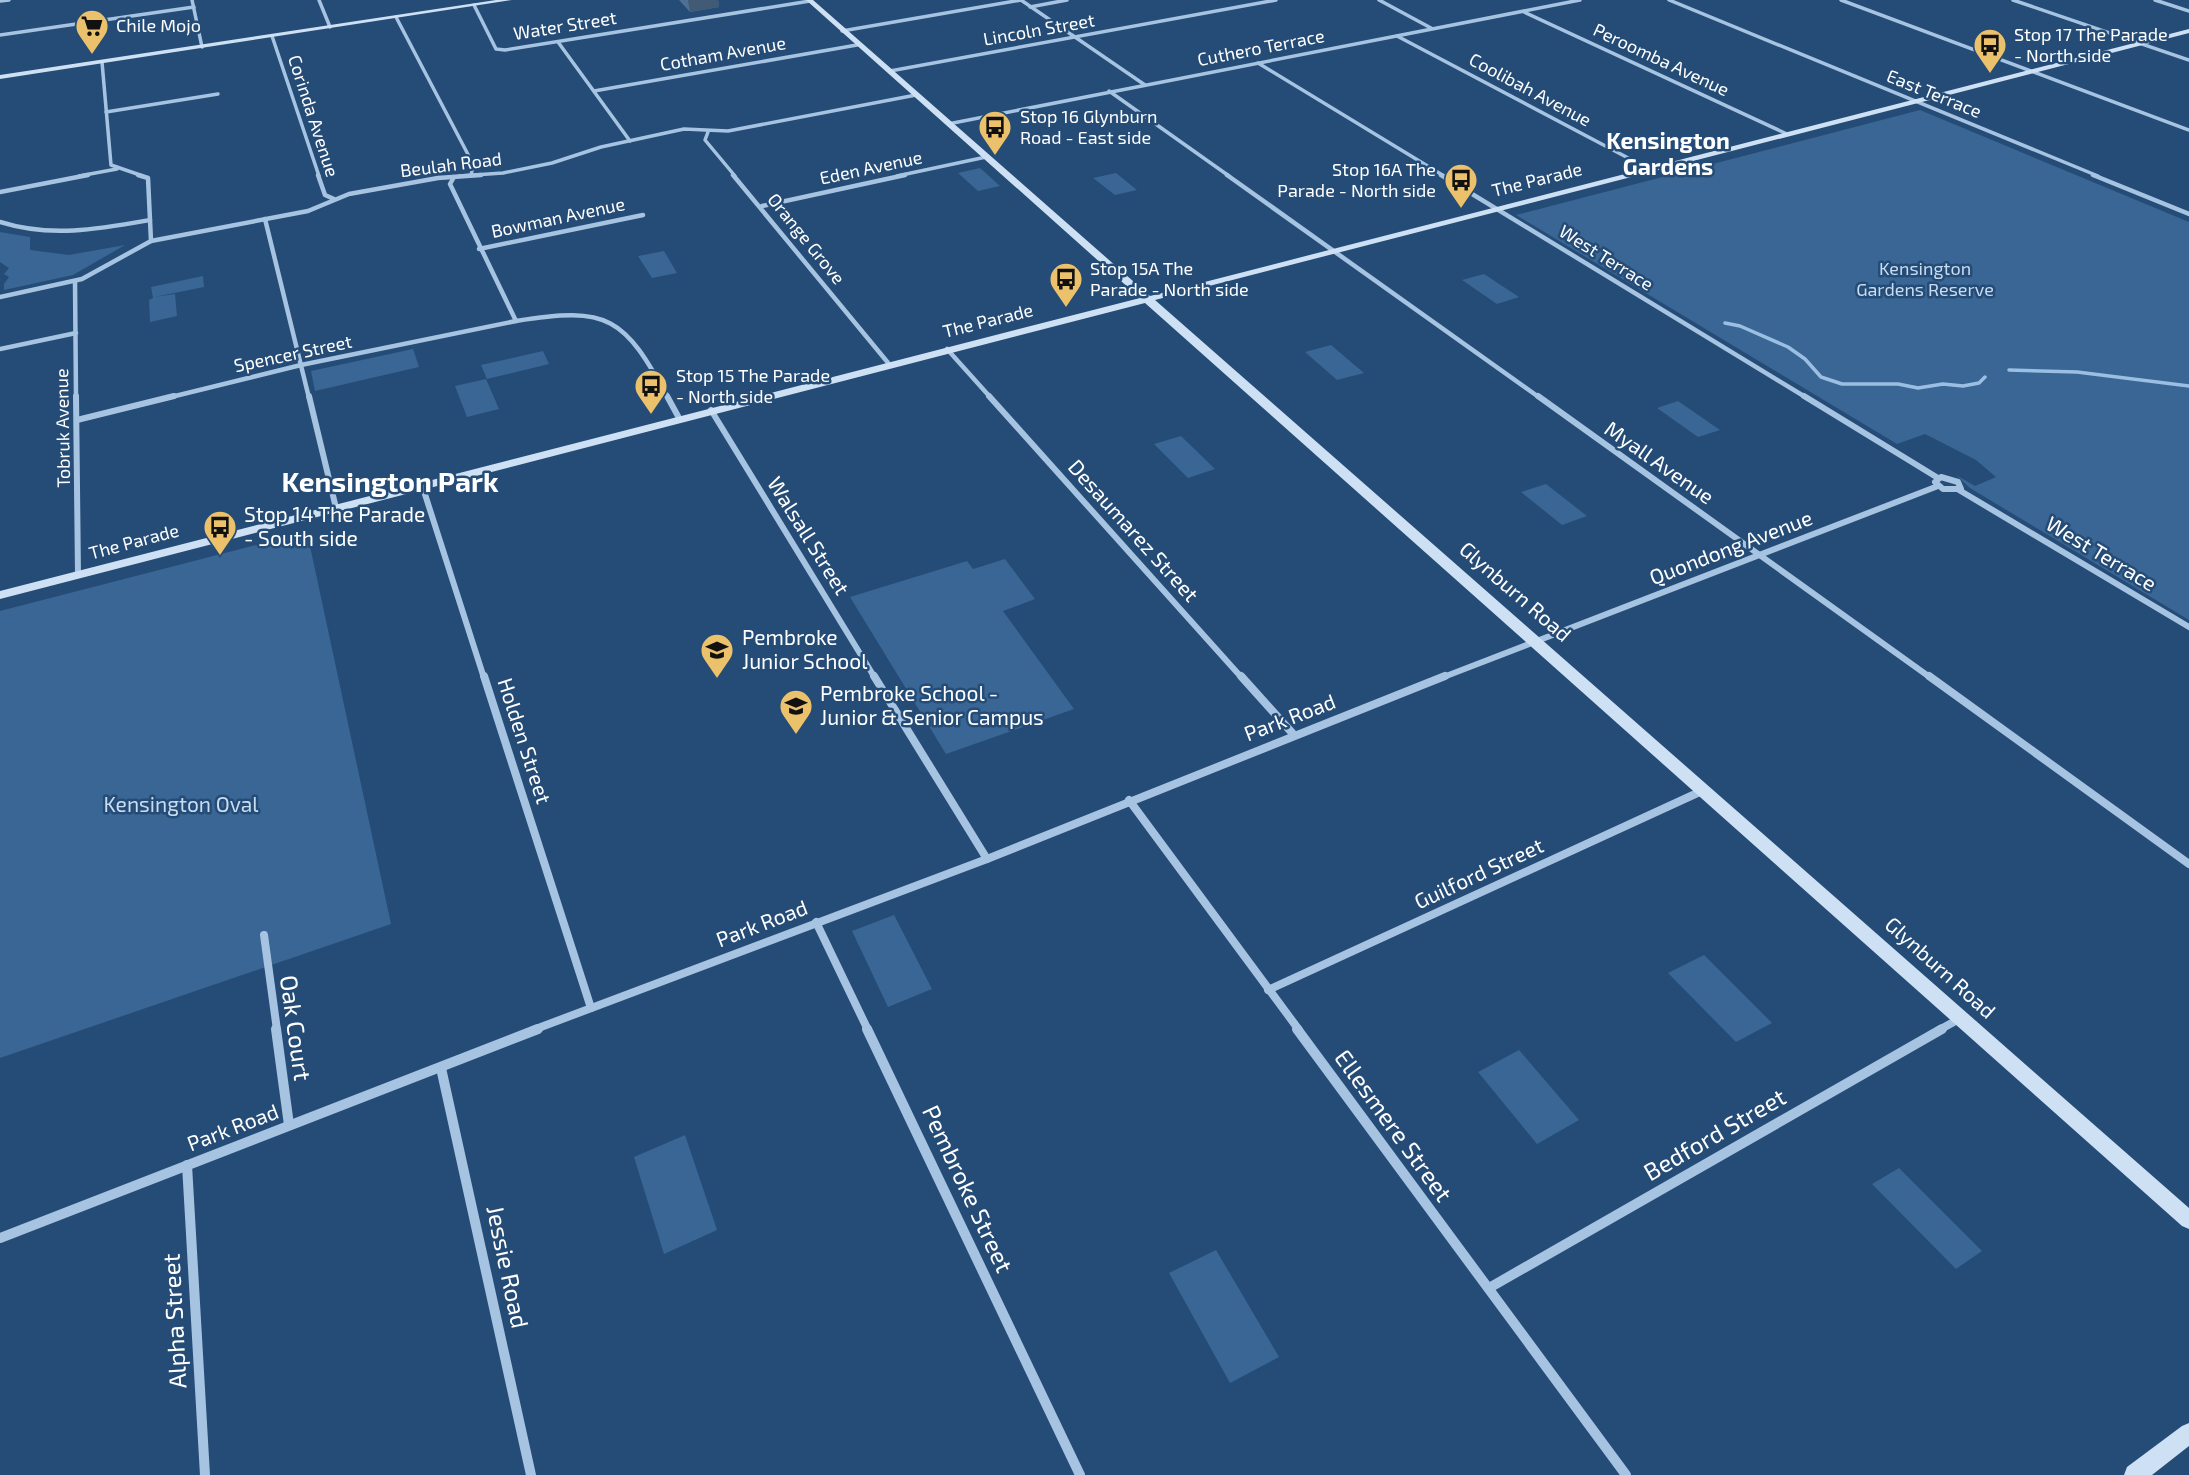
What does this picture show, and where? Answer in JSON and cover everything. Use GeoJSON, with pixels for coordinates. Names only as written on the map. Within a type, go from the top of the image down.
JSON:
{"type":"FeatureCollection","features":[{"type":"Feature","properties":{"kind":"main road"},"geometry":{"type":"LineString","coordinates":[[0,77],[509,0]]}},
{"type":"Feature","properties":{"kind":"main road","name":"Glynburn Road"},"geometry":{"type":"LineString","coordinates":[[810,1],[2189,1220]]}},
{"type":"Feature","properties":{"kind":"main road","name":"The Parade"},"geometry":{"type":"LineString","coordinates":[[0,595],[2189,31]]}},
{"type":"Feature","properties":{"kind":"main road"},"geometry":{"type":"LineString","coordinates":[[2135,1475],[2189,1433]]}},
{"type":"Feature","properties":{"kind":"street"},"geometry":{"type":"LineString","coordinates":[[0,1],[9,0]]}},
{"type":"Feature","properties":{"kind":"street"},"geometry":{"type":"LineString","coordinates":[[192,0],[202,47]]}},
{"type":"Feature","properties":{"kind":"street"},"geometry":{"type":"LineString","coordinates":[[319,0],[330,27]]}},
{"type":"Feature","properties":{"kind":"street"},"geometry":{"type":"LineString","coordinates":[[842,31],[1021,0],[1145,85]]}},
{"type":"Feature","properties":{"kind":"street"},"geometry":{"type":"LineString","coordinates":[[1030,7],[1067,0]]}},
{"type":"Feature","properties":{"kind":"street","name":"Lincoln Street"},"geometry":{"type":"LineString","coordinates":[[890,71],[1276,0]]}},
{"type":"Feature","properties":{"kind":"street"},"geometry":{"type":"LineString","coordinates":[[1379,0],[1432,28]]}},
{"type":"Feature","properties":{"kind":"street","name":"Cuthero Terrace"},"geometry":{"type":"LineString","coordinates":[[948,124],[1579,0]]}},
{"type":"Feature","properties":{"kind":"street","name":"East Terrace"},"geometry":{"type":"LineString","coordinates":[[1669,0],[2189,214]]}},
{"type":"Feature","properties":{"kind":"street"},"geometry":{"type":"LineString","coordinates":[[1841,0],[2189,130]]}},
{"type":"Feature","properties":{"kind":"street"},"geometry":{"type":"LineString","coordinates":[[2013,0],[2189,60]]}},
{"type":"Feature","properties":{"kind":"street"},"geometry":{"type":"LineString","coordinates":[[2155,0],[2189,11]]}},
{"type":"Feature","properties":{"kind":"street","name":"Water Street"},"geometry":{"type":"LineString","coordinates":[[474,5],[496,49],[558,42],[810,1]]}},
{"type":"Feature","properties":{"kind":"street"},"geometry":{"type":"LineString","coordinates":[[0,34],[194,7]]}},
{"type":"Feature","properties":{"kind":"street","name":"Peroomba Avenue"},"geometry":{"type":"LineString","coordinates":[[1523,12],[1787,134]]}},
{"type":"Feature","properties":{"kind":"street"},"geometry":{"type":"LineString","coordinates":[[397,17],[473,164],[471,176]]}},
{"type":"Feature","properties":{"kind":"street","name":"Corinda Avenue"},"geometry":{"type":"LineString","coordinates":[[272,36],[324,194],[334,199]]}},
{"type":"Feature","properties":{"kind":"street","name":"Coolibah Avenue"},"geometry":{"type":"LineString","coordinates":[[1397,36],[1649,169]]}},
{"type":"Feature","properties":{"kind":"street"},"geometry":{"type":"LineString","coordinates":[[558,42],[630,141]]}},
{"type":"Feature","properties":{"kind":"street","name":"Cotham Avenue"},"geometry":{"type":"LineString","coordinates":[[594,91],[857,45]]}},
{"type":"Feature","properties":{"kind":"street"},"geometry":{"type":"LineString","coordinates":[[102,62],[111,165],[148,178],[151,241]]}},
{"type":"Feature","properties":{"kind":"street","name":"West Terrace"},"geometry":{"type":"LineString","coordinates":[[1258,63],[1938,482],[1958,482],[1962,486],[1959,490],[2189,627]]}},
{"type":"Feature","properties":{"kind":"street","name":"Myall Avenue"},"geometry":{"type":"LineString","coordinates":[[1109,91],[2189,864]]}},
{"type":"Feature","properties":{"kind":"street"},"geometry":{"type":"LineString","coordinates":[[106,112],[218,94]]}},
{"type":"Feature","properties":{"kind":"street","name":"Beulah Road"},"geometry":{"type":"LineString","coordinates":[[0,297],[75,281],[151,241],[308,211],[334,199],[425,180],[490,176],[552,163],[601,147],[684,130],[728,131],[916,95]]}},
{"type":"Feature","properties":{"kind":"street","name":"Orange Grove"},"geometry":{"type":"LineString","coordinates":[[708,132],[705,140],[762,206],[889,364]]}},
{"type":"Feature","properties":{"kind":"street","name":"Eden Avenue"},"geometry":{"type":"LineString","coordinates":[[762,206],[986,157]]}},
{"type":"Feature","properties":{"kind":"street"},"geometry":{"type":"LineString","coordinates":[[0,192],[117,169]]}},
{"type":"Feature","properties":{"kind":"street"},"geometry":{"type":"LineString","coordinates":[[454,177],[450,184],[516,321]]}},
{"type":"Feature","properties":{"kind":"street","name":"Bowman Avenue"},"geometry":{"type":"LineString","coordinates":[[480,249],[643,215]]}},
{"type":"Feature","properties":{"kind":"street"},"geometry":{"type":"LineString","coordinates":[[265,219],[336,508]]}},
{"type":"Feature","properties":{"kind":"street"},"geometry":{"type":"LineString","coordinates":[[0,222],[19,228],[80,232],[150,220]]}},
{"type":"Feature","properties":{"kind":"street","name":"Tobruk Avenue"},"geometry":{"type":"LineString","coordinates":[[75,281],[78,575]]}},
{"type":"Feature","properties":{"kind":"street","name":"Spencer Street"},"geometry":{"type":"LineString","coordinates":[[77,420],[301,365],[395,348],[516,321],[578,317],[601,319],[619,327],[631,337],[679,418]]}},
{"type":"Feature","properties":{"kind":"street"},"geometry":{"type":"LineString","coordinates":[[0,349],[76,333]]}},
{"type":"Feature","properties":{"kind":"street","name":"Desaumarez Street"},"geometry":{"type":"LineString","coordinates":[[947,349],[1294,735]]}},
{"type":"Feature","properties":{"kind":"street","name":"Walsall Street"},"geometry":{"type":"LineString","coordinates":[[711,410],[987,859]]}},
{"type":"Feature","properties":{"kind":"street"},"geometry":{"type":"LineString","coordinates":[[1938,482],[1946,491],[1959,490]]}},
{"type":"Feature","properties":{"kind":"street","name":"Quondong Avenue"},"geometry":{"type":"LineString","coordinates":[[1536,640],[1762,556],[1938,482]]}},
{"type":"Feature","properties":{"kind":"street","name":"Holden Street"},"geometry":{"type":"LineString","coordinates":[[422,485],[592,1008]]}},
{"type":"Feature","properties":{"kind":"street","name":"Park Road"},"geometry":{"type":"LineString","coordinates":[[0,1238],[592,1008],[987,859],[1129,800],[1536,640]]}},
{"type":"Feature","properties":{"kind":"street","name":"Guilford Street"},"geometry":{"type":"LineString","coordinates":[[1268,990],[1704,789]]}},
{"type":"Feature","properties":{"kind":"street","name":"Ellesmere Street"},"geometry":{"type":"LineString","coordinates":[[1129,800],[1626,1475]]}},
{"type":"Feature","properties":{"kind":"street","name":"Pembroke Street"},"geometry":{"type":"LineString","coordinates":[[816,922],[1080,1475]]}},
{"type":"Feature","properties":{"kind":"street","name":"Oak Court"},"geometry":{"type":"LineString","coordinates":[[264,935],[289,1125]]}},
{"type":"Feature","properties":{"kind":"street","name":"Bedford Street"},"geometry":{"type":"LineString","coordinates":[[1489,1288],[1962,1018]]}},
{"type":"Feature","properties":{"kind":"street","name":"Jessie Road"},"geometry":{"type":"LineString","coordinates":[[441,1068],[531,1475]]}},
{"type":"Feature","properties":{"kind":"street","name":"Alpha Street"},"geometry":{"type":"LineString","coordinates":[[187,1165],[205,1475]]}},
{"type":"Feature","properties":{"kind":"green space","name":"Kensington Gardens Reserve"},"geometry":{"type":"Polygon","coordinates":[[[1920,110],[2189,222],[2189,620],[1970,488],[1956,475],[1975,486],[1996,477],[1976,460],[1925,434],[1897,444],[1516,215],[1920,110]]]}},
{"type":"Feature","properties":{"kind":"green space"},"geometry":{"type":"Polygon","coordinates":[[[980,168],[1000,186],[978,191],[958,173],[980,168]]]}},
{"type":"Feature","properties":{"kind":"green space"},"geometry":{"type":"Polygon","coordinates":[[[1116,173],[1137,190],[1115,195],[1093,178],[1116,173]]]}},
{"type":"Feature","properties":{"kind":"green space"},"geometry":{"type":"Polygon","coordinates":[[[0,232],[30,237],[30,250],[69,255],[125,245],[73,275],[4,290],[4,284],[9,277],[4,274],[9,268],[0,262],[0,232]]]}},
{"type":"Feature","properties":{"kind":"green space"},"geometry":{"type":"Polygon","coordinates":[[[664,251],[677,273],[652,278],[638,256],[664,251]]]}},
{"type":"Feature","properties":{"kind":"green space"},"geometry":{"type":"Polygon","coordinates":[[[1484,274],[1519,297],[1497,304],[1462,280],[1484,274]]]}},
{"type":"Feature","properties":{"kind":"green space"},"geometry":{"type":"Polygon","coordinates":[[[203,276],[204,287],[154,297],[175,294],[177,316],[150,322],[149,300],[153,298],[151,287],[203,276]]]}},
{"type":"Feature","properties":{"kind":"green space"},"geometry":{"type":"Polygon","coordinates":[[[1331,345],[1364,373],[1337,380],[1305,352],[1331,345]]]}},
{"type":"Feature","properties":{"kind":"green space"},"geometry":{"type":"Polygon","coordinates":[[[413,349],[419,367],[315,391],[311,371],[413,349]]]}},
{"type":"Feature","properties":{"kind":"green space"},"geometry":{"type":"Polygon","coordinates":[[[543,351],[549,364],[487,379],[481,365],[543,351]]]}},
{"type":"Feature","properties":{"kind":"green space"},"geometry":{"type":"Polygon","coordinates":[[[486,379],[499,409],[467,417],[455,386],[486,379]]]}},
{"type":"Feature","properties":{"kind":"green space"},"geometry":{"type":"Polygon","coordinates":[[[1678,401],[1720,430],[1698,437],[1657,408],[1678,401]]]}},
{"type":"Feature","properties":{"kind":"green space"},"geometry":{"type":"Polygon","coordinates":[[[1181,436],[1215,469],[1188,478],[1154,444],[1181,436]]]}},
{"type":"Feature","properties":{"kind":"green space"},"geometry":{"type":"Polygon","coordinates":[[[1546,484],[1587,516],[1562,525],[1521,492],[1546,484]]]}},
{"type":"Feature","properties":{"kind":"green space","name":"Kensington Oval"},"geometry":{"type":"Polygon","coordinates":[[[307,532],[391,924],[0,1058],[0,611],[307,532]]]}},
{"type":"Feature","properties":{"kind":"green space"},"geometry":{"type":"Polygon","coordinates":[[[1005,559],[1035,599],[1003,611],[1074,709],[946,754],[850,597],[967,561],[973,569],[1005,559]]]}},
{"type":"Feature","properties":{"kind":"green space"},"geometry":{"type":"Polygon","coordinates":[[[894,915],[932,989],[888,1007],[852,931],[894,915]]]}},
{"type":"Feature","properties":{"kind":"green space"},"geometry":{"type":"Polygon","coordinates":[[[1704,955],[1772,1023],[1736,1042],[1668,973],[1704,955]]]}},
{"type":"Feature","properties":{"kind":"green space"},"geometry":{"type":"Polygon","coordinates":[[[1519,1050],[1579,1120],[1537,1144],[1478,1072],[1519,1050]]]}},
{"type":"Feature","properties":{"kind":"green space"},"geometry":{"type":"Polygon","coordinates":[[[685,1135],[717,1230],[664,1254],[634,1157],[685,1135]]]}},
{"type":"Feature","properties":{"kind":"green space"},"geometry":{"type":"Polygon","coordinates":[[[1899,1168],[1982,1251],[1956,1269],[1872,1184],[1899,1168]]]}},
{"type":"Feature","properties":{"kind":"green space"},"geometry":{"type":"Polygon","coordinates":[[[1216,1250],[1279,1357],[1230,1383],[1169,1273],[1216,1250]]]}},
{"type":"Feature","properties":{"kind":"waterway"},"geometry":{"type":"LineString","coordinates":[[1725,323],[1740,326],[1788,347],[1805,359],[1821,377],[1842,384],[1898,384],[1918,388],[1943,384],[1963,386],[1979,383],[1985,377]]}},
{"type":"Feature","properties":{"kind":"waterway"},"geometry":{"type":"LineString","coordinates":[[2009,370],[2077,372],[2189,386]]}},
{"type":"Feature","properties":{"kind":"place","name":"Chile Mojo"},"geometry":{"type":"Point","coordinates":[92,56]}},
{"type":"Feature","properties":{"kind":"place","name":"Stop 17 The Parade - North side"},"geometry":{"type":"Point","coordinates":[1990,75]}},
{"type":"Feature","properties":{"kind":"place","name":"Stop 16 Glynburn Road - East side"},"geometry":{"type":"Point","coordinates":[995,157]}},
{"type":"Feature","properties":{"kind":"place","name":"Stop 16A The Parade - North side"},"geometry":{"type":"Point","coordinates":[1461,210]}},
{"type":"Feature","properties":{"kind":"place","name":"Stop 15A The Parade - North side"},"geometry":{"type":"Point","coordinates":[1066,309]}},
{"type":"Feature","properties":{"kind":"place","name":"Stop 15 The Parade - North side"},"geometry":{"type":"Point","coordinates":[651,416]}},
{"type":"Feature","properties":{"kind":"place","name":"Stop 14 The Parade - South side"},"geometry":{"type":"Point","coordinates":[220,557]}},
{"type":"Feature","properties":{"kind":"place","name":"Pembroke Junior School"},"geometry":{"type":"Point","coordinates":[717,680]}},
{"type":"Feature","properties":{"kind":"place","name":"Pembroke School - Junior & Senior Campus"},"geometry":{"type":"Point","coordinates":[796,736]}},
{"type":"Feature","properties":{"kind":"district","name":"Kensington Gardens"},"geometry":{"type":"Point","coordinates":[1668,154]}},
{"type":"Feature","properties":{"kind":"district","name":"Kensington Park"},"geometry":{"type":"Point","coordinates":[390,482]}}]}
